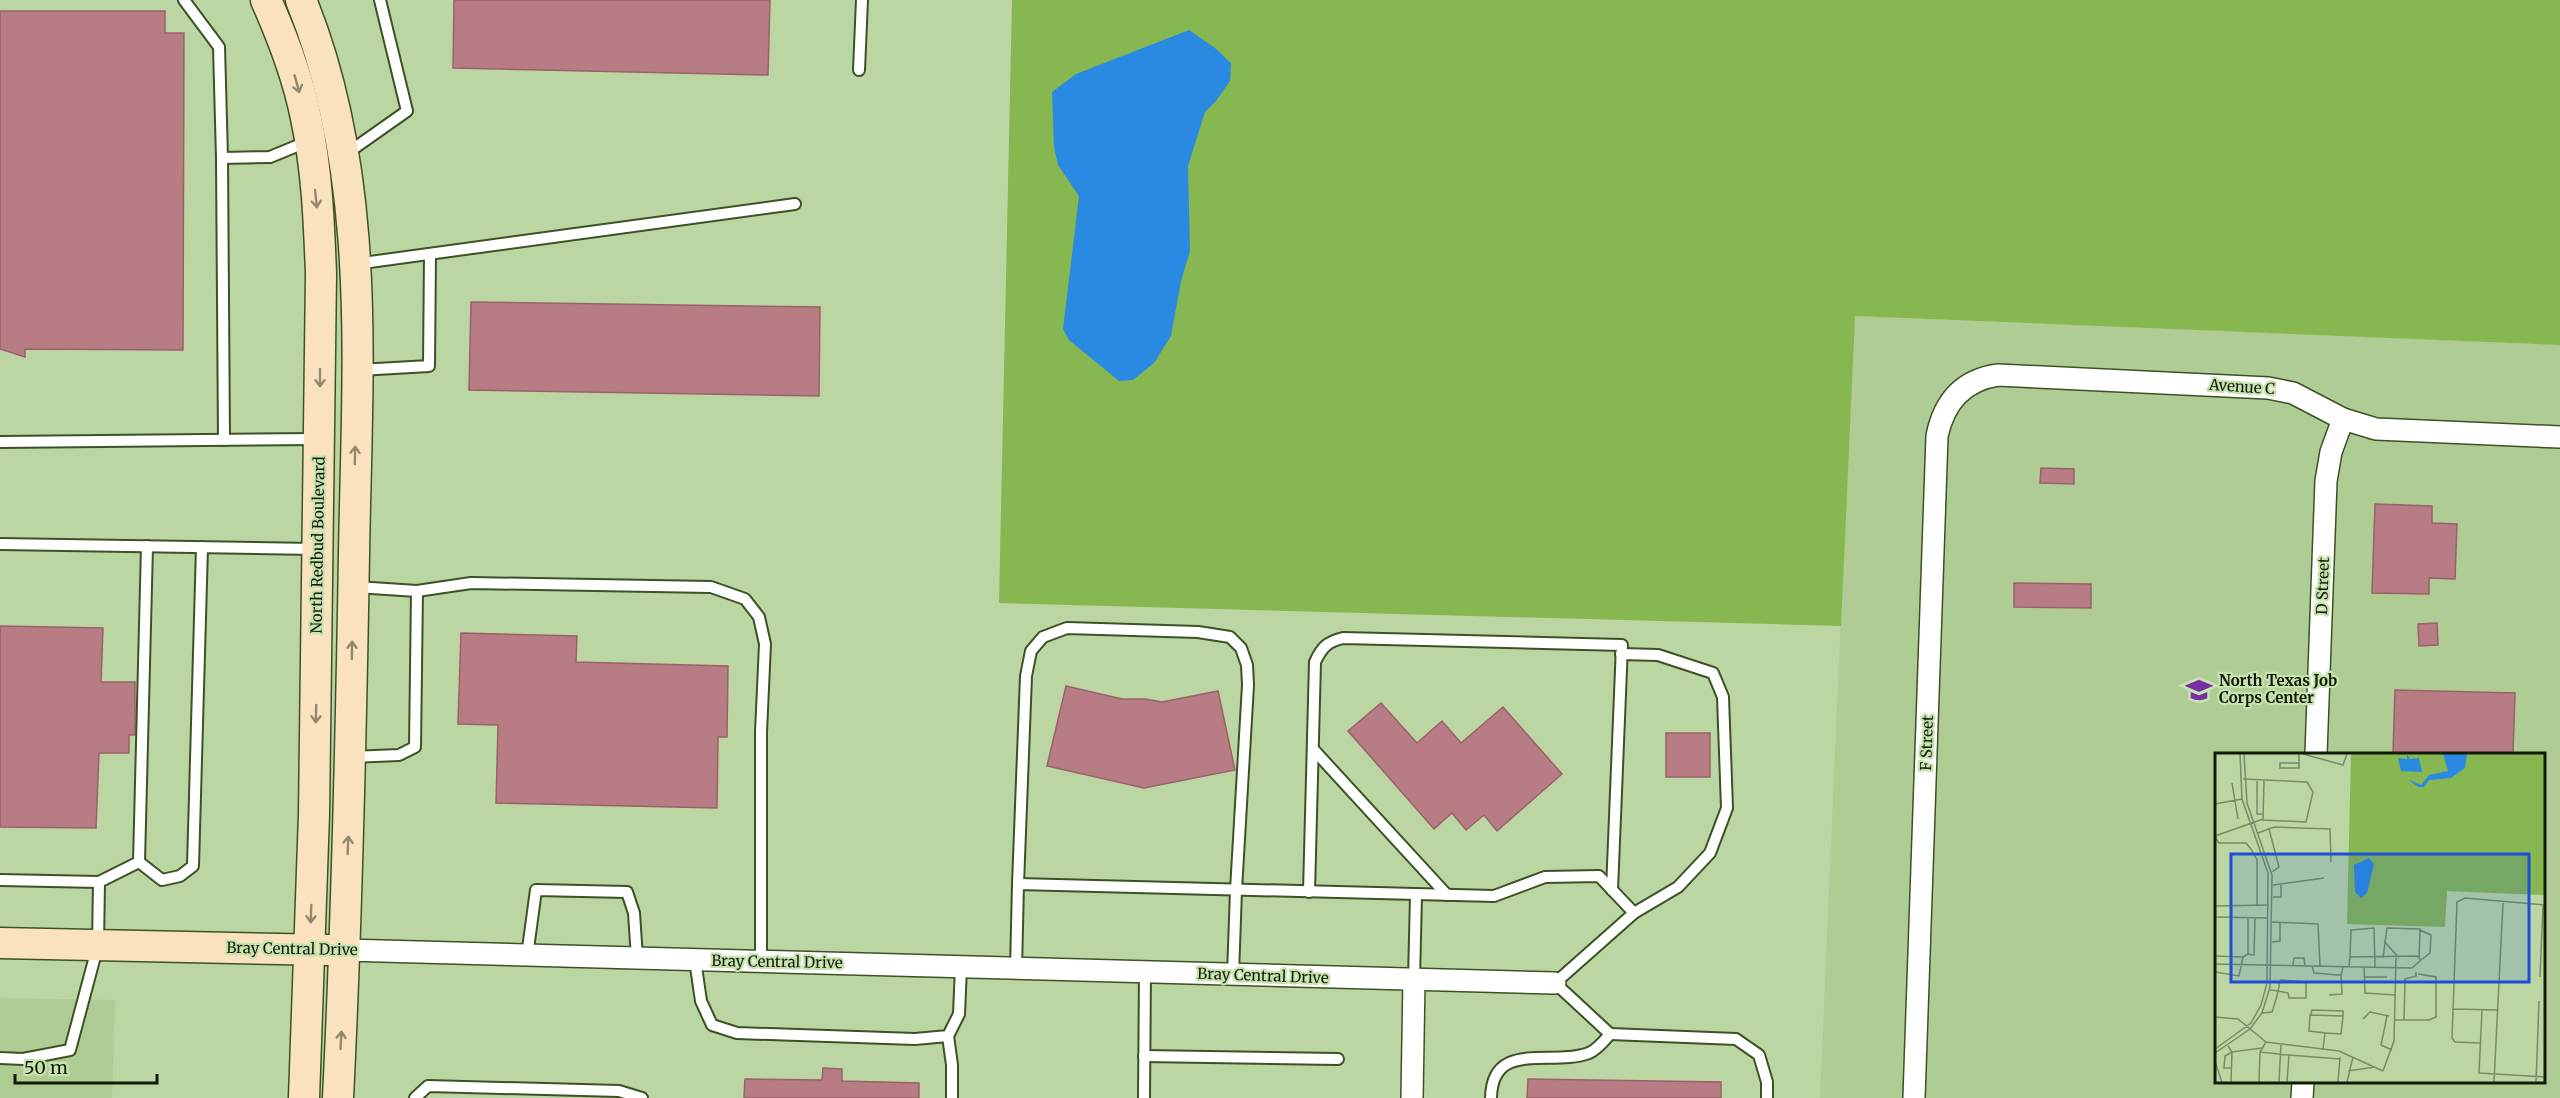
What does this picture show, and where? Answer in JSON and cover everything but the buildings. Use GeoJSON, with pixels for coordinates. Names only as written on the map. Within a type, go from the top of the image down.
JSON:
{"type":"FeatureCollection","features":[{"type":"Feature","properties":{"kind":"street","name":"North Redbud Boulevard"},"geometry":{"type":"LineString","coordinates":[[266,0],[294,75],[306,118],[319,223],[318,560],[310,950],[304,1098]]}},
{"type":"Feature","properties":{"kind":"street"},"geometry":{"type":"LineString","coordinates":[[301,0],[323,57],[343,145],[354,235],[355,264],[356,370],[350,757],[338,1098]]}},
{"type":"Feature","properties":{"kind":"street"},"geometry":{"type":"LineString","coordinates":[[310,141],[343,145]]}},
{"type":"Feature","properties":{"kind":"street","name":"Avenue C"},"geometry":{"type":"LineString","coordinates":[[1957,393],[1974,381],[1998,375],[2268,388],[2293,393],[2343,419],[2376,429],[2560,437]]}},
{"type":"Feature","properties":{"kind":"street","name":"F Street"},"geometry":{"type":"LineString","coordinates":[[1914,1098],[1937,436],[1943,413],[1957,393]]}},
{"type":"Feature","properties":{"kind":"street","name":"D Street"},"geometry":{"type":"LineString","coordinates":[[2316,753],[2326,481],[2331,452],[2343,419]]}},
{"type":"Feature","properties":{"kind":"street"},"geometry":{"type":"LineString","coordinates":[[318,560],[353,579]]}},
{"type":"Feature","properties":{"kind":"street","name":"Bray Central Drive"},"geometry":{"type":"LineString","coordinates":[[0,943],[761,960],[1555,983]]}},
{"type":"Feature","properties":{"kind":"street"},"geometry":{"type":"LineString","coordinates":[[1412,1098],[1414,980]]}},
{"type":"Feature","properties":{"kind":"street"},"geometry":{"type":"LineString","coordinates":[[2302,1098],[2303,1083]]}},
{"type":"Feature","properties":{"kind":"lane"},"geometry":{"type":"LineString","coordinates":[[184,0],[219,47],[224,440]]}},
{"type":"Feature","properties":{"kind":"lane"},"geometry":{"type":"LineString","coordinates":[[343,145],[407,111],[380,0]]}},
{"type":"Feature","properties":{"kind":"lane"},"geometry":{"type":"LineString","coordinates":[[859,70],[862,0]]}},
{"type":"Feature","properties":{"kind":"lane"},"geometry":{"type":"LineString","coordinates":[[222,158],[270,157],[310,141]]}},
{"type":"Feature","properties":{"kind":"lane"},"geometry":{"type":"LineString","coordinates":[[355,264],[795,204]]}},
{"type":"Feature","properties":{"kind":"lane"},"geometry":{"type":"LineString","coordinates":[[356,370],[429,366],[430,254]]}},
{"type":"Feature","properties":{"kind":"lane"},"geometry":{"type":"LineString","coordinates":[[0,442],[320,439]]}},
{"type":"Feature","properties":{"kind":"lane"},"geometry":{"type":"LineString","coordinates":[[0,544],[202,547],[318,560]]}},
{"type":"Feature","properties":{"kind":"lane"},"geometry":{"type":"LineString","coordinates":[[139,862],[147,546]]}},
{"type":"Feature","properties":{"kind":"lane"},"geometry":{"type":"LineString","coordinates":[[139,862],[162,880],[180,876],[193,866],[202,547]]}},
{"type":"Feature","properties":{"kind":"lane"},"geometry":{"type":"LineString","coordinates":[[353,579],[417,591],[471,583],[711,587],[745,599],[759,617],[765,644],[761,744],[761,960]]}},
{"type":"Feature","properties":{"kind":"lane"},"geometry":{"type":"LineString","coordinates":[[350,757],[399,755],[415,747],[417,591]]}},
{"type":"Feature","properties":{"kind":"lane"},"geometry":{"type":"LineString","coordinates":[[1016,969],[1026,676],[1031,651],[1043,637],[1066,628],[1198,632],[1230,637],[1241,648],[1247,665],[1248,686],[1233,975]]}},
{"type":"Feature","properties":{"kind":"lane"},"geometry":{"type":"LineString","coordinates":[[1309,892],[1315,662],[1322,647],[1329,642],[1343,638],[1622,645],[1612,890]]}},
{"type":"Feature","properties":{"kind":"lane"},"geometry":{"type":"LineString","coordinates":[[1621,654],[1658,656],[1713,672],[1723,697],[1727,808],[1710,853],[1678,887],[1634,913],[1555,983],[1610,1034],[1736,1038],[1760,1055],[1767,1082],[1767,1098]]}},
{"type":"Feature","properties":{"kind":"lane"},"geometry":{"type":"LineString","coordinates":[[1313,749],[1447,895]]}},
{"type":"Feature","properties":{"kind":"lane"},"geometry":{"type":"LineString","coordinates":[[0,879],[99,882],[139,862]]}},
{"type":"Feature","properties":{"kind":"lane"},"geometry":{"type":"LineString","coordinates":[[1018,884],[1494,896],[1545,877],[1599,876],[1634,913]]}},
{"type":"Feature","properties":{"kind":"lane"},"geometry":{"type":"LineString","coordinates":[[0,1058],[23,1059],[70,1050],[98,945],[99,882]]}},
{"type":"Feature","properties":{"kind":"lane"},"geometry":{"type":"LineString","coordinates":[[527,956],[536,890],[627,892],[634,913],[637,958]]}},
{"type":"Feature","properties":{"kind":"lane"},"geometry":{"type":"LineString","coordinates":[[1414,980],[1416,895]]}},
{"type":"Feature","properties":{"kind":"lane"},"geometry":{"type":"LineString","coordinates":[[694,960],[701,1001],[712,1025],[737,1033],[915,1038],[948,1036]]}},
{"type":"Feature","properties":{"kind":"lane"},"geometry":{"type":"LineString","coordinates":[[952,1098],[952,1065],[948,1036],[959,1014],[961,967]]}},
{"type":"Feature","properties":{"kind":"lane"},"geometry":{"type":"LineString","coordinates":[[1144,1098],[1145,972]]}},
{"type":"Feature","properties":{"kind":"lane"},"geometry":{"type":"LineString","coordinates":[[1491,1098],[1494,1075],[1505,1064],[1519,1060],[1578,1056],[1591,1052],[1610,1034]]}},
{"type":"Feature","properties":{"kind":"lane"},"geometry":{"type":"LineString","coordinates":[[1144,1056],[1338,1059]]}},
{"type":"Feature","properties":{"kind":"lane"},"geometry":{"type":"LineString","coordinates":[[415,1098],[428,1086],[619,1091],[642,1098]]}},
{"type":"Feature","properties":{"kind":"shaded area","name":"North Texas Job Corps Center"},"geometry":{"type":"Polygon","coordinates":[[[1854,316],[2560,345],[2560,1098],[1820,1098],[1854,316]]]}},
{"type":"Feature","properties":{"kind":"shaded area"},"geometry":{"type":"Polygon","coordinates":[[[0,998],[115,1000],[112,1098],[0,1098],[0,998]]]}},
{"type":"Feature","properties":{"kind":"green space"},"geometry":{"type":"Polygon","coordinates":[[[1012,0],[2560,0],[2560,345],[1855,316],[1841,626],[999,603],[1012,0]]]}},
{"type":"Feature","properties":{"kind":"water"},"geometry":{"type":"Polygon","coordinates":[[[1189,30],[1215,48],[1231,63],[1230,81],[1205,112],[1188,166],[1190,251],[1181,281],[1171,336],[1154,363],[1133,380],[1119,381],[1069,340],[1063,329],[1079,196],[1058,165],[1054,147],[1052,92],[1076,74],[1189,30]]]}},
{"type":"Feature","properties":{"kind":"place","name":"North Texas Job Corps Center"},"geometry":{"type":"Point","coordinates":[2199,690]}}]}
